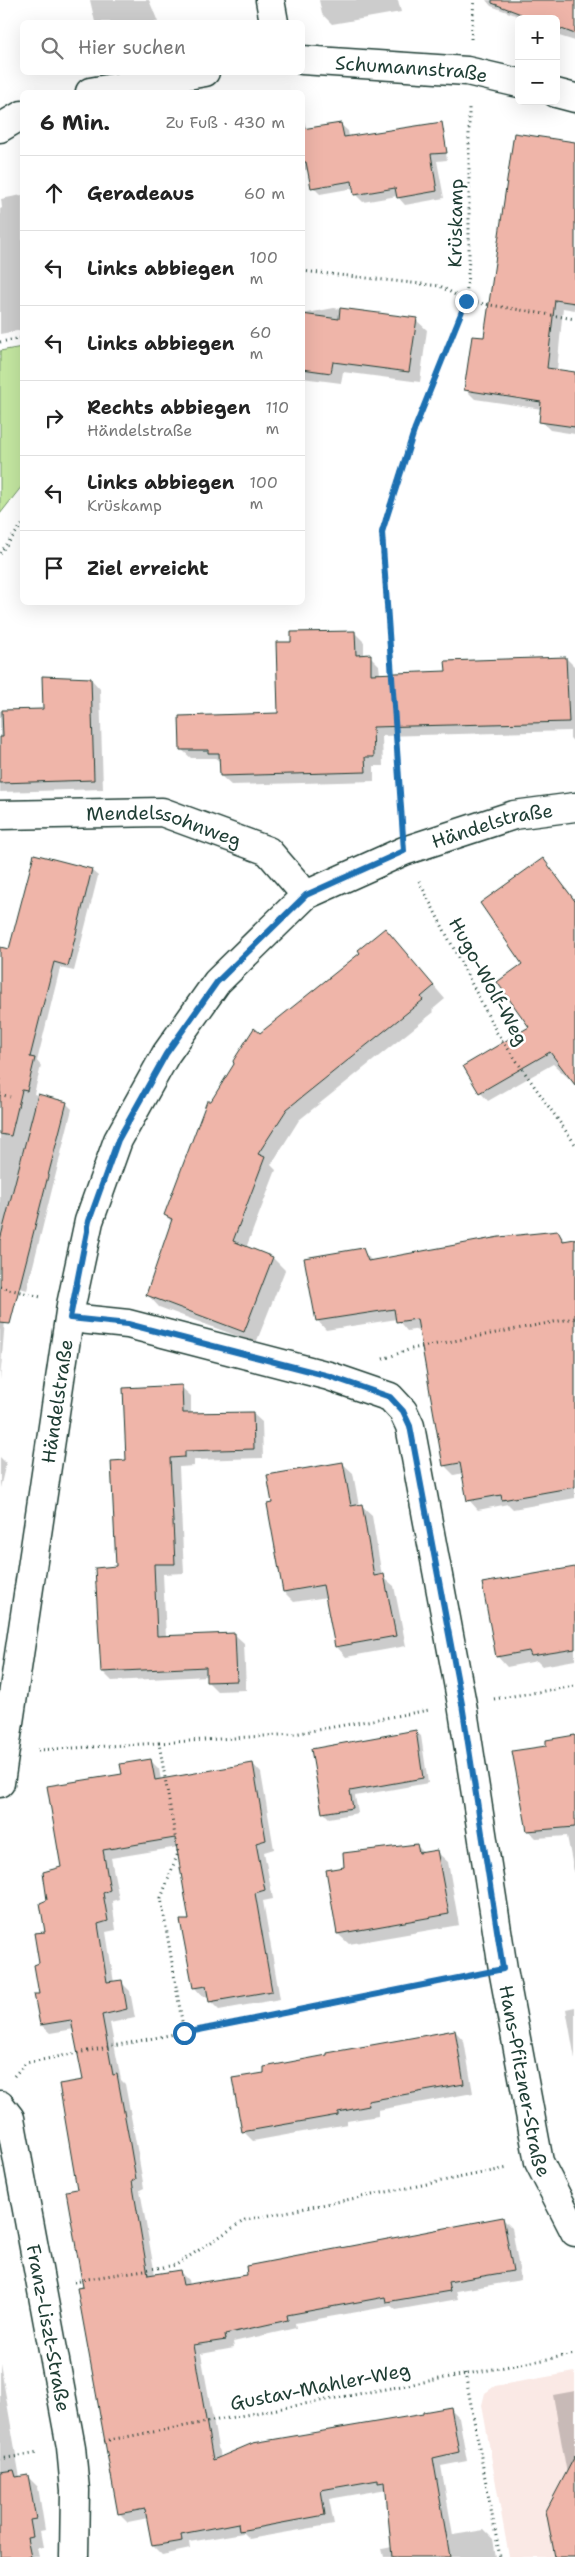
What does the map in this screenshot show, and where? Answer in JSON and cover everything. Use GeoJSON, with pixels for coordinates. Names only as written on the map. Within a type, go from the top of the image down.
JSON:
{"type":"FeatureCollection","features":[{"type":"Feature","properties":{"kind":"street"},"geometry":{"type":"LineString","coordinates":[[270,0],[274,20]]}},
{"type":"Feature","properties":{"kind":"street","name":"Schumannstraße"},"geometry":{"type":"LineString","coordinates":[[305,60],[467,71],[515,82]]}},
{"type":"Feature","properties":{"kind":"street"},"geometry":{"type":"LineString","coordinates":[[102,90],[189,75]]}},
{"type":"Feature","properties":{"kind":"street"},"geometry":{"type":"LineString","coordinates":[[560,94],[575,98]]}},
{"type":"Feature","properties":{"kind":"street"},"geometry":{"type":"LineString","coordinates":[[0,128],[20,116]]}},
{"type":"Feature","properties":{"kind":"street","name":"Händelstraße"},"geometry":{"type":"LineString","coordinates":[[0,1783],[70,1312],[89,1221],[118,1140],[166,1054],[217,982],[306,895],[404,851],[514,816],[575,807]]}},
{"type":"Feature","properties":{"kind":"street","name":"Mendelssohnweg"},"geometry":{"type":"LineString","coordinates":[[0,815],[162,812],[268,851],[306,895]]}},
{"type":"Feature","properties":{"kind":"street","name":"Hans-Pfitzner-Straße"},"geometry":{"type":"LineString","coordinates":[[70,1312],[128,1324],[329,1376],[390,1397],[403,1411],[410,1426],[462,1704],[503,1969],[539,2162],[575,2232]]}},
{"type":"Feature","properties":{"kind":"street","name":"Franz-Liszt-Straße"},"geometry":{"type":"LineString","coordinates":[[0,2105],[10,2118],[70,2447],[75,2490],[74,2557]]}},
{"type":"Feature","properties":{"kind":"path","name":"Krüskamp"},"geometry":{"type":"LineString","coordinates":[[404,851],[382,532],[415,428],[466,301],[470,124],[467,71],[474,0]]}},
{"type":"Feature","properties":{"kind":"path"},"geometry":{"type":"LineString","coordinates":[[305,271],[440,286],[466,301],[575,319]]}},
{"type":"Feature","properties":{"kind":"path"},"geometry":{"type":"LineString","coordinates":[[0,342],[20,338]]}},
{"type":"Feature","properties":{"kind":"path"},"geometry":{"type":"LineString","coordinates":[[0,553],[20,528]]}},
{"type":"Feature","properties":{"kind":"path","name":"Hugo-Wolf-Weg"},"geometry":{"type":"LineString","coordinates":[[404,851],[497,1033],[575,1144]]}},
{"type":"Feature","properties":{"kind":"path"},"geometry":{"type":"LineString","coordinates":[[0,1094],[10,1097]]}},
{"type":"Feature","properties":{"kind":"path"},"geometry":{"type":"LineString","coordinates":[[0,1287],[70,1312]]}},
{"type":"Feature","properties":{"kind":"path"},"geometry":{"type":"LineString","coordinates":[[329,1376],[411,1350],[575,1318]]}},
{"type":"Feature","properties":{"kind":"path"},"geometry":{"type":"LineString","coordinates":[[5,1752],[294,1734],[575,1686]]}},
{"type":"Feature","properties":{"kind":"path"},"geometry":{"type":"LineString","coordinates":[[159,1743],[178,1853],[161,1898],[184,2033]]}},
{"type":"Feature","properties":{"kind":"path"},"geometry":{"type":"LineString","coordinates":[[11,2079],[26,2063],[503,1969]]}},
{"type":"Feature","properties":{"kind":"path"},"geometry":{"type":"LineString","coordinates":[[41,2287],[176,2265],[245,2220],[539,2162]]}},
{"type":"Feature","properties":{"kind":"path","name":"Gustav-Mahler-Weg"},"geometry":{"type":"LineString","coordinates":[[0,2459],[575,2354]]}},
{"type":"Feature","properties":{"kind":"path"},"geometry":{"type":"LineString","coordinates":[[465,2373],[500,2557]]}},
{"type":"Feature","properties":{"kind":"shaded area"},"geometry":{"type":"Polygon","coordinates":[[[575,2372],[575,2557],[509,2557],[482,2405],[485,2393],[495,2386],[575,2372]]]}},
{"type":"Feature","properties":{"kind":"green space"},"geometry":{"type":"Polygon","coordinates":[[[20,347],[20,489],[0,514],[0,351],[20,347]]]}},
{"type":"Feature","properties":{"kind":"building"},"geometry":{"type":"Polygon","coordinates":[[[492,0],[575,0],[575,34],[560,28],[560,15],[524,15],[492,3],[492,0]]]}},
{"type":"Feature","properties":{"kind":"building"},"geometry":{"type":"Polygon","coordinates":[[[442,122],[447,153],[431,154],[437,191],[397,198],[395,188],[354,195],[352,181],[311,188],[305,162],[305,129],[341,123],[344,137],[442,122]]]}},
{"type":"Feature","properties":{"kind":"building"},"geometry":{"type":"Polygon","coordinates":[[[514,133],[575,142],[575,303],[555,300],[547,368],[575,372],[575,427],[539,422],[541,402],[464,390],[472,336],[484,337],[514,133]]]}},
{"type":"Feature","properties":{"kind":"building"},"geometry":{"type":"Polygon","coordinates":[[[340,308],[417,318],[409,372],[333,362],[331,373],[305,369],[305,314],[339,319],[340,308]]]}},
{"type":"Feature","properties":{"kind":"building"},"geometry":{"type":"Polygon","coordinates":[[[355,631],[356,655],[371,654],[371,674],[446,671],[445,661],[566,657],[569,722],[373,727],[374,757],[365,757],[366,772],[220,776],[219,753],[208,753],[208,750],[180,750],[179,716],[278,713],[276,642],[291,642],[291,632],[355,631]]]}},
{"type":"Feature","properties":{"kind":"building"},"geometry":{"type":"Polygon","coordinates":[[[42,676],[91,678],[94,780],[0,783],[0,737],[3,737],[2,710],[43,709],[42,676]]]}},
{"type":"Feature","properties":{"kind":"building"},"geometry":{"type":"Polygon","coordinates":[[[34,854],[92,869],[68,966],[54,962],[30,1057],[35,1058],[27,1091],[22,1090],[11,1136],[0,1134],[0,947],[9,949],[34,854]]]}},
{"type":"Feature","properties":{"kind":"building"},"geometry":{"type":"Polygon","coordinates":[[[543,858],[575,901],[575,1085],[550,1052],[479,1093],[463,1066],[529,1027],[497,982],[522,964],[480,903],[543,858]]]}},
{"type":"Feature","properties":{"kind":"building"},"geometry":{"type":"Polygon","coordinates":[[[385,928],[434,986],[421,997],[423,1000],[287,1109],[258,1154],[265,1157],[233,1241],[273,1257],[244,1332],[146,1295],[172,1219],[164,1215],[207,1101],[211,1101],[254,1028],[260,1033],[360,953],[358,950],[385,928]]]}},
{"type":"Feature","properties":{"kind":"building"},"geometry":{"type":"Polygon","coordinates":[[[38,1094],[67,1102],[10,1324],[0,1323],[0,1240],[38,1094]]]}},
{"type":"Feature","properties":{"kind":"building"},"geometry":{"type":"Polygon","coordinates":[[[558,1231],[563,1241],[575,1239],[575,1487],[502,1500],[501,1495],[467,1501],[460,1463],[443,1466],[417,1319],[396,1322],[394,1309],[316,1321],[304,1258],[363,1248],[368,1261],[499,1237],[558,1231]]]}},
{"type":"Feature","properties":{"kind":"building"},"geometry":{"type":"Polygon","coordinates":[[[182,1385],[183,1413],[253,1412],[254,1449],[185,1451],[185,1457],[170,1458],[175,1564],[154,1564],[157,1636],[235,1633],[237,1681],[206,1682],[206,1667],[101,1672],[95,1568],[116,1566],[111,1461],[126,1460],[123,1388],[182,1385]]]}},
{"type":"Feature","properties":{"kind":"building"},"geometry":{"type":"Polygon","coordinates":[[[343,1462],[351,1506],[362,1504],[374,1576],[384,1574],[396,1636],[335,1647],[323,1585],[283,1592],[267,1504],[272,1503],[267,1475],[343,1462]]]}},
{"type":"Feature","properties":{"kind":"building"},"geometry":{"type":"Polygon","coordinates":[[[575,1567],[575,1649],[531,1656],[529,1651],[496,1657],[482,1583],[575,1567]]]}},
{"type":"Feature","properties":{"kind":"building"},"geometry":{"type":"Polygon","coordinates":[[[416,1730],[423,1778],[350,1791],[353,1808],[322,1813],[311,1749],[416,1730]]]}},
{"type":"Feature","properties":{"kind":"building"},"geometry":{"type":"Polygon","coordinates":[[[575,1735],[575,1827],[527,1831],[512,1751],[546,1746],[546,1740],[575,1735]]]}},
{"type":"Feature","properties":{"kind":"building"},"geometry":{"type":"Polygon","coordinates":[[[151,1759],[155,1780],[253,1763],[266,1840],[256,1843],[265,1890],[255,1893],[272,1991],[209,2002],[206,1986],[193,1988],[180,1920],[189,1920],[175,1838],[103,1850],[110,1890],[103,1893],[108,1921],[98,1924],[107,1982],[122,1980],[127,2009],[102,2015],[113,2075],[117,2074],[130,2144],[136,2179],[132,2181],[148,2275],[180,2270],[183,2285],[247,2275],[246,2266],[503,2217],[513,2271],[448,2282],[450,2291],[386,2302],[385,2297],[287,2315],[288,2320],[225,2334],[226,2340],[193,2345],[213,2460],[253,2443],[423,2414],[423,2412],[451,2407],[459,2452],[433,2458],[450,2557],[392,2557],[385,2482],[378,2483],[378,2480],[321,2490],[325,2515],[239,2531],[238,2523],[181,2534],[182,2541],[152,2546],[145,2509],[118,2514],[77,2288],[83,2287],[66,2191],[77,2189],[59,2084],[83,2080],[71,2020],[40,2025],[34,1994],[39,1994],[34,1965],[39,1963],[34,1933],[45,1932],[40,1903],[47,1900],[43,1872],[61,1867],[47,1786],[122,1774],[120,1764],[151,1759]]]}},
{"type":"Feature","properties":{"kind":"building"},"geometry":{"type":"Polygon","coordinates":[[[417,1844],[419,1853],[437,1850],[449,1914],[337,1934],[326,1870],[344,1867],[343,1853],[417,1844]]]}},
{"type":"Feature","properties":{"kind":"building"},"geometry":{"type":"Polygon","coordinates":[[[455,2030],[464,2084],[368,2101],[369,2106],[338,2112],[338,2115],[242,2132],[232,2078],[264,2073],[264,2067],[327,2055],[327,2053],[455,2030]]]}},
{"type":"Feature","properties":{"kind":"building"},"geometry":{"type":"Polygon","coordinates":[[[575,2456],[575,2557],[555,2557],[546,2511],[575,2456]]]}},
{"type":"Feature","properties":{"kind":"building"},"geometry":{"type":"Polygon","coordinates":[[[14,2470],[16,2477],[28,2475],[36,2519],[30,2520],[33,2537],[27,2538],[31,2557],[0,2557],[0,2472],[14,2470]]]}},
{"type":"Feature","properties":{"kind":"route"},"geometry":{"type":"LineString","coordinates":[[184,2033],[503,1969],[462,1704],[410,1426],[403,1411],[390,1397],[329,1376],[306,1372],[128,1324],[70,1318],[71,1305],[89,1221],[118,1140],[166,1054],[217,982],[306,895],[404,851],[382,532],[415,428],[466,301]]}}]}
